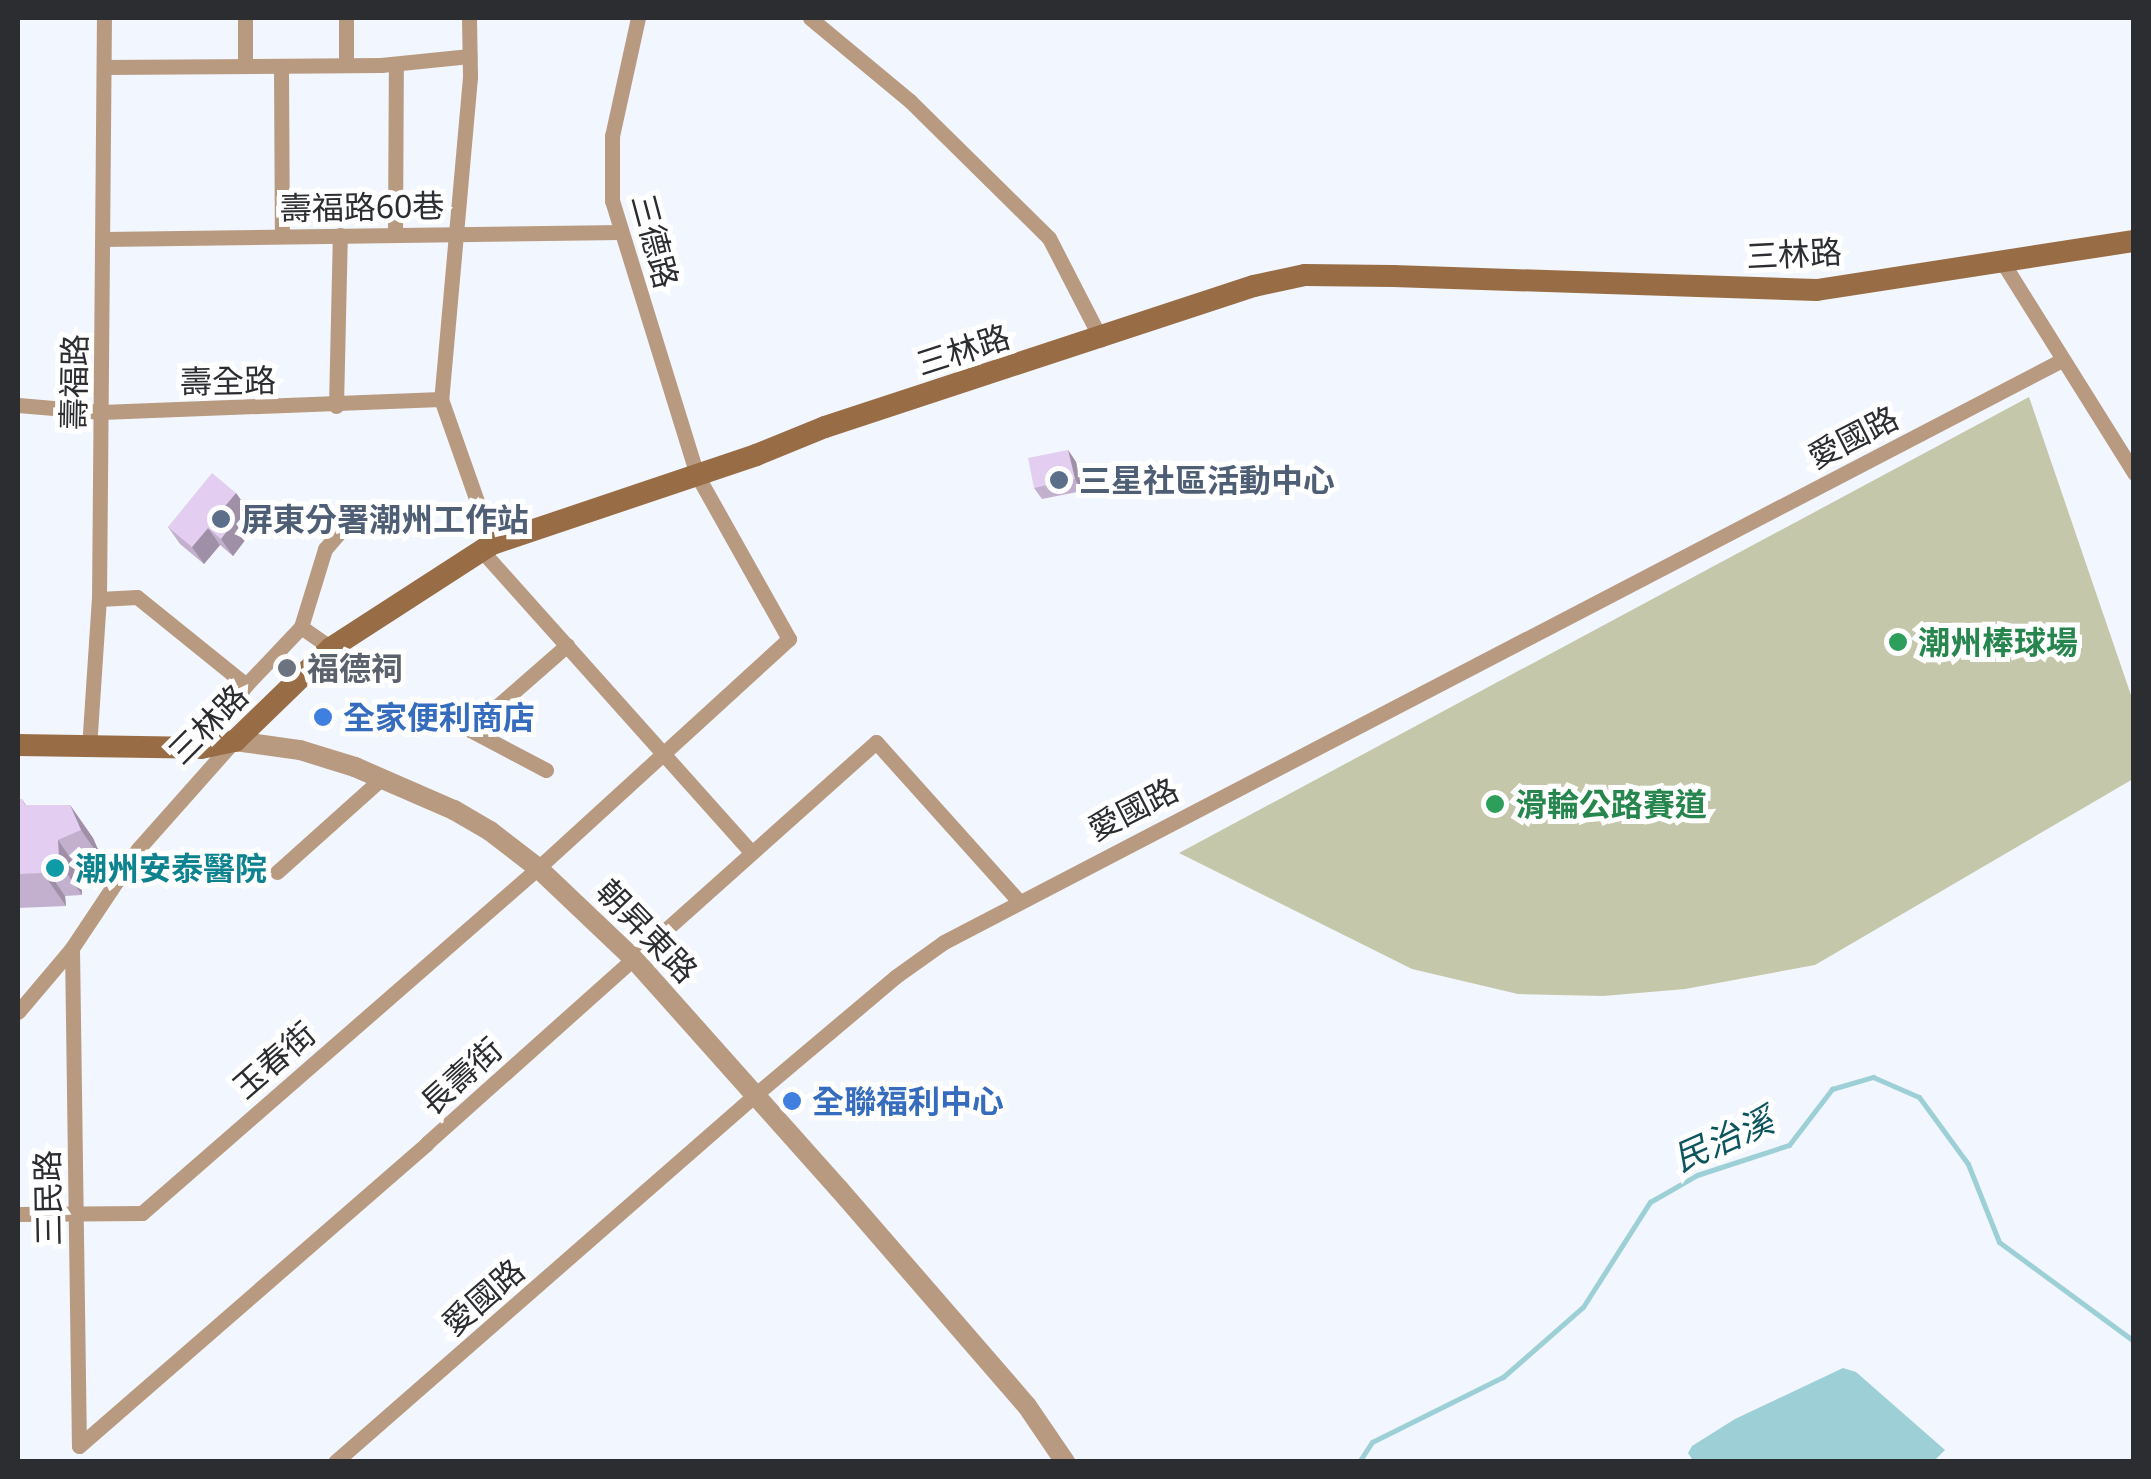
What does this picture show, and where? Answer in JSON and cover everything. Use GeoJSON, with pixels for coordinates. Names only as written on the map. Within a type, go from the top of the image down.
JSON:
{"type":"FeatureCollection","features":[{"type":"Feature","properties":{"kind":"main road","name":"三林路"},"geometry":{"type":"LineString","coordinates":[[235,740],[331,648],[430,580],[487,548],[825,427],[1101,339],[1237,290],[1305,276],[1817,290],[2134,241]]}},
{"type":"Feature","properties":{"kind":"main road","name":"朝昇東路"},"geometry":{"type":"LineString","coordinates":[[18,746],[202,748],[235,740]]}},
{"type":"Feature","properties":{"kind":"street","name":"壽福路"},"geometry":{"type":"LineString","coordinates":[[89,748],[99,599],[104,18]]}},
{"type":"Feature","properties":{"kind":"street"},"geometry":{"type":"LineString","coordinates":[[245,18],[245,66]]}},
{"type":"Feature","properties":{"kind":"street"},"geometry":{"type":"LineString","coordinates":[[346,18],[346,66]]}},
{"type":"Feature","properties":{"kind":"street"},"geometry":{"type":"LineString","coordinates":[[469,18],[470,56],[440,399],[487,548],[567,645],[752,852]]}},
{"type":"Feature","properties":{"kind":"street","name":"三德路"},"geometry":{"type":"LineString","coordinates":[[638,18],[612,136],[612,202],[696,475],[788,639]]}},
{"type":"Feature","properties":{"kind":"street"},"geometry":{"type":"LineString","coordinates":[[810,18],[910,102],[1049,238],[1101,339]]}},
{"type":"Feature","properties":{"kind":"street"},"geometry":{"type":"LineString","coordinates":[[104,67],[346,66],[470,56]]}},
{"type":"Feature","properties":{"kind":"street"},"geometry":{"type":"LineString","coordinates":[[395,234],[396,64]]}},
{"type":"Feature","properties":{"kind":"street"},"geometry":{"type":"LineString","coordinates":[[281,66],[282,236]]}},
{"type":"Feature","properties":{"kind":"street","name":"壽福路60巷"},"geometry":{"type":"LineString","coordinates":[[104,238],[621,232]]}},
{"type":"Feature","properties":{"kind":"street"},"geometry":{"type":"LineString","coordinates":[[336,406],[340,235]]}},
{"type":"Feature","properties":{"kind":"street"},"geometry":{"type":"LineString","coordinates":[[2003,262],[2060,361],[2134,473]]}},
{"type":"Feature","properties":{"kind":"street","name":"愛國路"},"geometry":{"type":"LineString","coordinates":[[335,1462],[756,1095],[895,977],[944,942],[1018,900],[2060,361]]}},
{"type":"Feature","properties":{"kind":"street","name":"壽全路"},"geometry":{"type":"LineString","coordinates":[[18,404],[101,412],[336,406],[440,399]]}},
{"type":"Feature","properties":{"kind":"street"},"geometry":{"type":"LineString","coordinates":[[202,748],[246,685],[301,627],[325,550],[346,525]]}},
{"type":"Feature","properties":{"kind":"street"},"geometry":{"type":"LineString","coordinates":[[99,599],[136,597],[246,685]]}},
{"type":"Feature","properties":{"kind":"street"},"geometry":{"type":"LineString","coordinates":[[301,627],[331,648]]}},
{"type":"Feature","properties":{"kind":"street","name":"玉春街"},"geometry":{"type":"LineString","coordinates":[[18,1214],[142,1213],[538,868],[788,639]]}},
{"type":"Feature","properties":{"kind":"street"},"geometry":{"type":"LineString","coordinates":[[546,770],[470,730],[567,645]]}},
{"type":"Feature","properties":{"kind":"street","name":"朝昇東路"},"geometry":{"type":"LineString","coordinates":[[235,740],[300,750],[381,779],[478,824],[538,868],[632,958],[756,1095],[1026,1406],[1065,1462]]}},
{"type":"Feature","properties":{"kind":"street","name":"三林路"},"geometry":{"type":"LineString","coordinates":[[18,1012],[72,948],[138,849],[235,740]]}},
{"type":"Feature","properties":{"kind":"street","name":"長壽街"},"geometry":{"type":"LineString","coordinates":[[79,1446],[876,742],[1018,900]]}},
{"type":"Feature","properties":{"kind":"street"},"geometry":{"type":"LineString","coordinates":[[277,872],[381,779]]}},
{"type":"Feature","properties":{"kind":"street","name":"三民路"},"geometry":{"type":"LineString","coordinates":[[72,948],[79,1446]]}},
{"type":"Feature","properties":{"kind":"green space"},"geometry":{"type":"Polygon","coordinates":[[[2029,397],[2133,701],[2133,779],[1815,965],[1685,989],[1603,996],[1518,994],[1412,969],[1179,853],[2029,397]]]}},
{"type":"Feature","properties":{"kind":"water"},"geometry":{"type":"Polygon","coordinates":[[[1843,1368],[1856,1372],[1945,1450],[1933,1462],[1694,1462],[1688,1453],[1692,1446],[1735,1419],[1843,1368]]]}},
{"type":"Feature","properties":{"kind":"building"},"geometry":{"type":"Polygon","coordinates":[[[1068,450],[1075,479],[1034,488],[1028,458],[1068,450]]]}},
{"type":"Feature","properties":{"kind":"building"},"geometry":{"type":"Polygon","coordinates":[[[212,473],[236,493],[221,511],[234,522],[221,539],[208,528],[192,547],[168,527],[212,473]]]}},
{"type":"Feature","properties":{"kind":"building"},"geometry":{"type":"Polygon","coordinates":[[[18,799],[25,805],[70,805],[81,830],[58,840],[59,862],[42,863],[43,873],[18,874],[18,799]]]}},
{"type":"Feature","properties":{"kind":"waterway","name":"民治溪"},"geometry":{"type":"LineString","coordinates":[[1359,1462],[1372,1442],[1503,1377],[1583,1307],[1650,1202],[1697,1175],[1789,1145],[1832,1089],[1873,1077],[1919,1097],[1968,1164],[1999,1242],[2134,1341]]}},
{"type":"Feature","properties":{"kind":"place","name":"三星社區活動中心"},"geometry":{"type":"Point","coordinates":[1059,480]}},
{"type":"Feature","properties":{"kind":"place","name":"屏東分署潮州工作站"},"geometry":{"type":"Point","coordinates":[221,519]}},
{"type":"Feature","properties":{"kind":"place","name":"潮州棒球場"},"geometry":{"type":"Point","coordinates":[1898,642]}},
{"type":"Feature","properties":{"kind":"place","name":"福德祠"},"geometry":{"type":"Point","coordinates":[287,668]}},
{"type":"Feature","properties":{"kind":"place","name":"全家便利商店"},"geometry":{"type":"Point","coordinates":[323,717]}},
{"type":"Feature","properties":{"kind":"place","name":"滑輪公路賽道"},"geometry":{"type":"Point","coordinates":[1495,804]}},
{"type":"Feature","properties":{"kind":"place","name":"潮州安泰醫院"},"geometry":{"type":"Point","coordinates":[55,868]}},
{"type":"Feature","properties":{"kind":"place","name":"全聯福利中心"},"geometry":{"type":"Point","coordinates":[792,1101]}}]}
